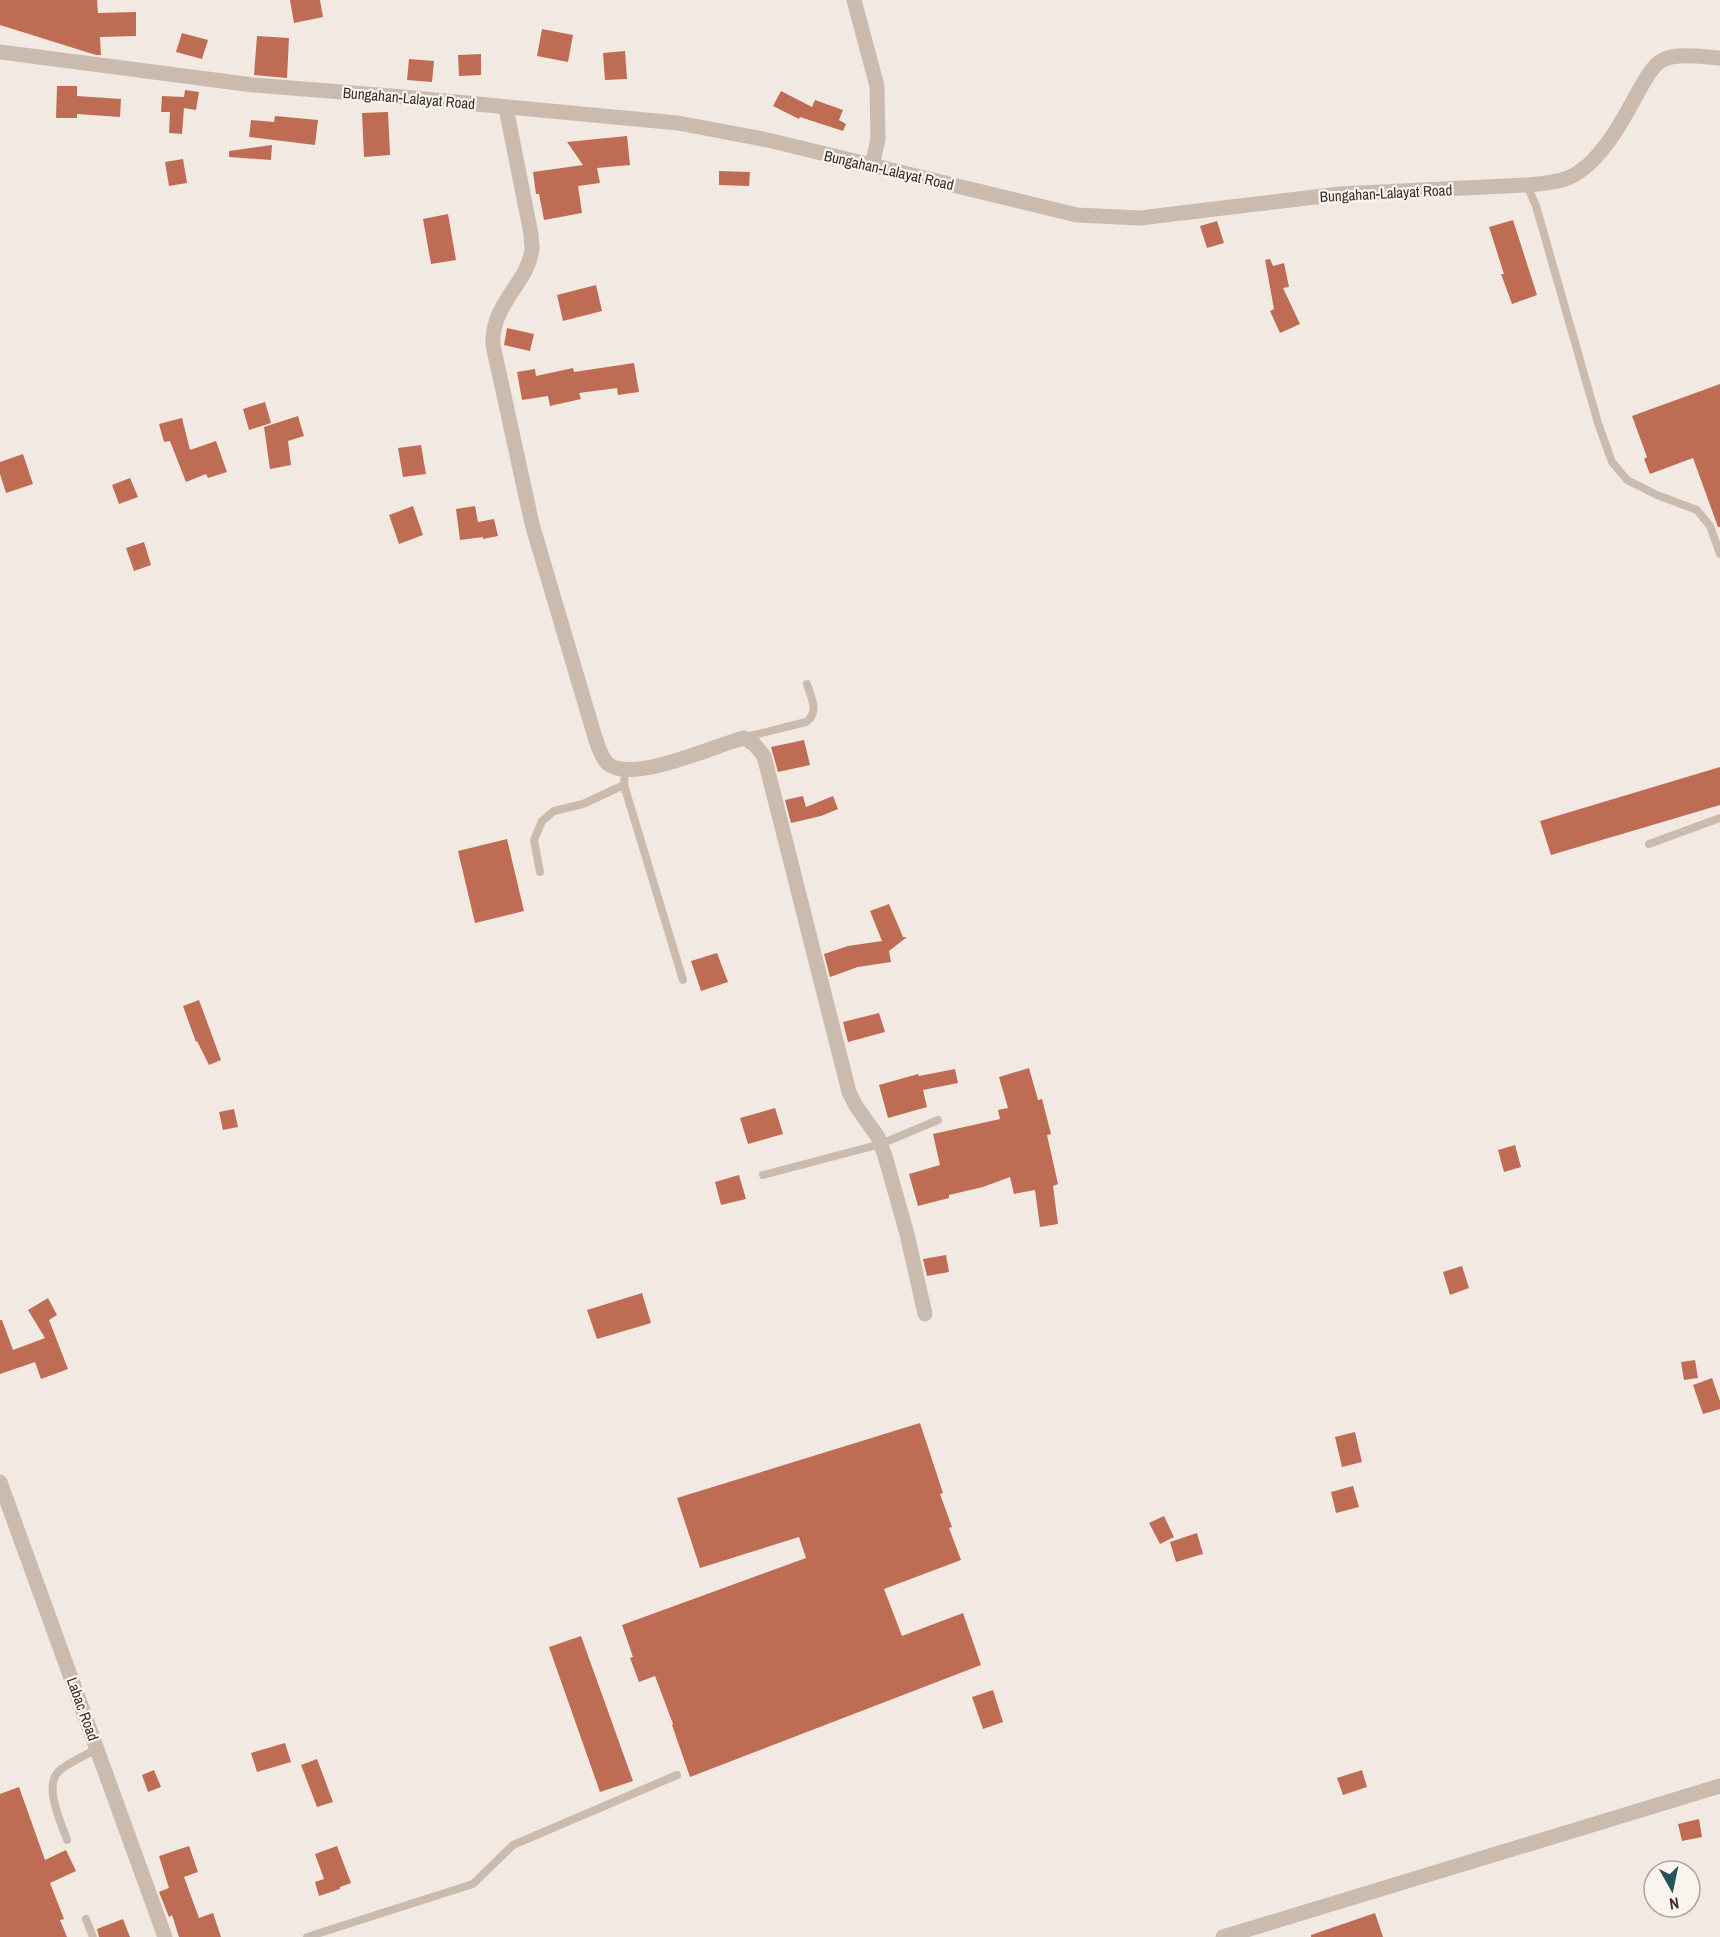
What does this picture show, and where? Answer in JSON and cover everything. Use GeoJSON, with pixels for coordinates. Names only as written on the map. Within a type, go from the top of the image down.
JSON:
{"type":"FeatureCollection","features":[{"type":"Feature","properties":{"kind":"street"},"geometry":{"type":"LineString","coordinates":[[854,0],[877,86],[878,139],[872,166]]}},
{"type":"Feature","properties":{"kind":"street","name":"Bungahan-Lalayat Road"},"geometry":{"type":"LineString","coordinates":[[0,52],[253,85],[678,123],[768,140],[1077,215],[1140,218],[1340,194],[1527,185],[1567,178],[1584,168],[1620,125],[1645,79],[1661,60],[1682,55],[1720,58]]}},
{"type":"Feature","properties":{"kind":"street"},"geometry":{"type":"LineString","coordinates":[[506,108],[532,249],[526,266],[496,317],[492,332],[493,345],[532,524],[597,742],[606,762],[625,778],[637,770],[744,738],[754,744],[764,756],[849,1092],[881,1144],[907,1234],[926,1314]]}},
{"type":"Feature","properties":{"kind":"street","name":"Labac Road"},"geometry":{"type":"LineString","coordinates":[[0,1482],[165,1937]]}},
{"type":"Feature","properties":{"kind":"street"},"geometry":{"type":"LineString","coordinates":[[1223,1937],[1720,1786]]}},
{"type":"Feature","properties":{"kind":"lane"},"geometry":{"type":"LineString","coordinates":[[1527,185],[1539,217],[1598,423],[1612,462],[1627,480],[1657,495],[1697,510],[1710,526],[1720,554]]}},
{"type":"Feature","properties":{"kind":"lane"},"geometry":{"type":"LineString","coordinates":[[744,738],[806,722],[812,718],[813,706],[807,684]]}},
{"type":"Feature","properties":{"kind":"lane"},"geometry":{"type":"LineString","coordinates":[[540,872],[534,840],[542,821],[554,811],[583,804],[625,778],[683,980]]}},
{"type":"Feature","properties":{"kind":"lane"},"geometry":{"type":"LineString","coordinates":[[1649,844],[1720,818]]}},
{"type":"Feature","properties":{"kind":"lane"},"geometry":{"type":"LineString","coordinates":[[763,1174],[881,1144],[938,1119]]}},
{"type":"Feature","properties":{"kind":"lane"},"geometry":{"type":"LineString","coordinates":[[67,1840],[53,1799],[53,1781],[59,1771],[97,1749]]}},
{"type":"Feature","properties":{"kind":"lane"},"geometry":{"type":"LineString","coordinates":[[307,1937],[473,1884],[513,1845],[677,1775]]}},
{"type":"Feature","properties":{"kind":"lane"},"geometry":{"type":"LineString","coordinates":[[86,1919],[93,1937]]}},
{"type":"Feature","properties":{"kind":"building"},"geometry":{"type":"Polygon","coordinates":[[[0,0],[97,0],[98,13],[136,12],[136,36],[100,37],[101,55],[96,55],[0,25],[0,0]]]}},
{"type":"Feature","properties":{"kind":"building"},"geometry":{"type":"Polygon","coordinates":[[[290,0],[320,0],[323,17],[294,23],[290,0]]]}},
{"type":"Feature","properties":{"kind":"building"},"geometry":{"type":"Polygon","coordinates":[[[542,29],[573,35],[568,62],[537,56],[542,29]]]}},
{"type":"Feature","properties":{"kind":"building"},"geometry":{"type":"Polygon","coordinates":[[[182,33],[208,40],[202,59],[176,52],[182,33]]]}},
{"type":"Feature","properties":{"kind":"building"},"geometry":{"type":"Polygon","coordinates":[[[257,36],[289,38],[287,78],[254,75],[257,36]]]}},
{"type":"Feature","properties":{"kind":"building"},"geometry":{"type":"Polygon","coordinates":[[[625,51],[627,79],[605,80],[603,53],[625,51]]]}},
{"type":"Feature","properties":{"kind":"building"},"geometry":{"type":"Polygon","coordinates":[[[481,54],[481,75],[459,76],[458,55],[481,54]]]}},
{"type":"Feature","properties":{"kind":"building"},"geometry":{"type":"Polygon","coordinates":[[[409,59],[434,61],[432,82],[407,80],[409,59]]]}},
{"type":"Feature","properties":{"kind":"building"},"geometry":{"type":"Polygon","coordinates":[[[57,86],[77,86],[77,96],[121,99],[120,117],[77,114],[77,118],[56,118],[57,86]]]}},
{"type":"Feature","properties":{"kind":"building"},"geometry":{"type":"Polygon","coordinates":[[[185,90],[199,92],[196,110],[184,108],[182,134],[169,133],[170,112],[161,112],[162,96],[184,97],[185,90]]]}},
{"type":"Feature","properties":{"kind":"building"},"geometry":{"type":"Polygon","coordinates":[[[781,91],[812,107],[815,100],[843,110],[839,120],[846,124],[843,131],[800,117],[799,119],[773,106],[781,91]]]}},
{"type":"Feature","properties":{"kind":"building"},"geometry":{"type":"Polygon","coordinates":[[[388,112],[390,155],[364,157],[362,113],[388,112]]]}},
{"type":"Feature","properties":{"kind":"building"},"geometry":{"type":"Polygon","coordinates":[[[275,116],[318,120],[315,145],[249,137],[251,120],[274,122],[275,116]]]}},
{"type":"Feature","properties":{"kind":"building"},"geometry":{"type":"Polygon","coordinates":[[[627,136],[630,165],[597,168],[600,183],[578,186],[582,213],[544,220],[539,194],[536,194],[533,172],[583,165],[567,142],[627,136]]]}},
{"type":"Feature","properties":{"kind":"building"},"geometry":{"type":"Polygon","coordinates":[[[272,145],[271,160],[229,157],[229,151],[272,145]]]}},
{"type":"Feature","properties":{"kind":"building"},"geometry":{"type":"Polygon","coordinates":[[[183,159],[187,183],[169,186],[165,162],[183,159]]]}},
{"type":"Feature","properties":{"kind":"building"},"geometry":{"type":"Polygon","coordinates":[[[719,171],[750,172],[749,186],[719,185],[719,171]]]}},
{"type":"Feature","properties":{"kind":"building"},"geometry":{"type":"Polygon","coordinates":[[[448,214],[456,260],[431,264],[423,219],[448,214]]]}},
{"type":"Feature","properties":{"kind":"building"},"geometry":{"type":"Polygon","coordinates":[[[1513,220],[1537,295],[1512,304],[1501,274],[1504,274],[1489,227],[1513,220]]]}},
{"type":"Feature","properties":{"kind":"building"},"geometry":{"type":"Polygon","coordinates":[[[1217,221],[1224,243],[1207,248],[1200,226],[1217,221]]]}},
{"type":"Feature","properties":{"kind":"building"},"geometry":{"type":"Polygon","coordinates":[[[1270,259],[1273,266],[1284,263],[1289,287],[1283,288],[1300,324],[1280,333],[1270,311],[1274,309],[1265,260],[1270,259]]]}},
{"type":"Feature","properties":{"kind":"building"},"geometry":{"type":"Polygon","coordinates":[[[596,285],[602,311],[563,321],[557,295],[596,285]]]}},
{"type":"Feature","properties":{"kind":"building"},"geometry":{"type":"Polygon","coordinates":[[[507,328],[534,334],[530,351],[504,345],[507,328]]]}},
{"type":"Feature","properties":{"kind":"building"},"geometry":{"type":"Polygon","coordinates":[[[634,363],[639,392],[618,395],[617,388],[579,393],[581,399],[550,406],[548,396],[522,400],[517,372],[535,369],[536,376],[573,368],[574,372],[634,363]]]}},
{"type":"Feature","properties":{"kind":"building"},"geometry":{"type":"Polygon","coordinates":[[[1720,384],[1720,527],[1718,527],[1693,458],[1650,474],[1644,459],[1647,457],[1632,416],[1720,384]]]}},
{"type":"Feature","properties":{"kind":"building"},"geometry":{"type":"Polygon","coordinates":[[[265,402],[271,423],[249,430],[243,409],[265,402]]]}},
{"type":"Feature","properties":{"kind":"building"},"geometry":{"type":"Polygon","coordinates":[[[298,416],[304,436],[288,441],[291,465],[270,469],[264,427],[298,416]]]}},
{"type":"Feature","properties":{"kind":"building"},"geometry":{"type":"Polygon","coordinates":[[[182,418],[190,450],[216,441],[227,472],[208,478],[206,474],[186,482],[170,441],[164,442],[159,424],[182,418]]]}},
{"type":"Feature","properties":{"kind":"building"},"geometry":{"type":"Polygon","coordinates":[[[421,445],[426,474],[403,477],[398,448],[421,445]]]}},
{"type":"Feature","properties":{"kind":"building"},"geometry":{"type":"Polygon","coordinates":[[[23,454],[33,484],[6,493],[0,474],[0,462],[23,454]]]}},
{"type":"Feature","properties":{"kind":"building"},"geometry":{"type":"Polygon","coordinates":[[[130,478],[138,497],[119,504],[112,485],[130,478]]]}},
{"type":"Feature","properties":{"kind":"building"},"geometry":{"type":"Polygon","coordinates":[[[413,506],[423,535],[399,544],[389,515],[413,506]]]}},
{"type":"Feature","properties":{"kind":"building"},"geometry":{"type":"Polygon","coordinates":[[[475,506],[478,522],[494,519],[498,536],[460,540],[456,509],[475,506]]]}},
{"type":"Feature","properties":{"kind":"building"},"geometry":{"type":"Polygon","coordinates":[[[144,542],[151,565],[134,571],[126,548],[144,542]]]}},
{"type":"Feature","properties":{"kind":"building"},"geometry":{"type":"Polygon","coordinates":[[[804,740],[810,765],[778,772],[771,747],[804,740]]]}},
{"type":"Feature","properties":{"kind":"building"},"geometry":{"type":"Polygon","coordinates":[[[1720,767],[1720,805],[1551,855],[1540,821],[1720,767]]]}},
{"type":"Feature","properties":{"kind":"building"},"geometry":{"type":"Polygon","coordinates":[[[803,796],[806,807],[833,796],[838,809],[821,816],[791,823],[785,800],[803,796]]]}},
{"type":"Feature","properties":{"kind":"building"},"geometry":{"type":"Polygon","coordinates":[[[507,839],[524,911],[475,923],[458,851],[507,839]]]}},
{"type":"Feature","properties":{"kind":"building"},"geometry":{"type":"Polygon","coordinates":[[[889,904],[903,937],[907,937],[889,951],[891,962],[858,967],[830,977],[824,954],[848,946],[882,941],[870,911],[889,904]]]}},
{"type":"Feature","properties":{"kind":"building"},"geometry":{"type":"Polygon","coordinates":[[[717,953],[728,982],[701,991],[691,961],[717,953]]]}},
{"type":"Feature","properties":{"kind":"building"},"geometry":{"type":"Polygon","coordinates":[[[199,1000],[221,1060],[209,1065],[196,1042],[183,1006],[199,1000]]]}},
{"type":"Feature","properties":{"kind":"building"},"geometry":{"type":"Polygon","coordinates":[[[879,1013],[885,1032],[848,1042],[843,1022],[879,1013]]]}},
{"type":"Feature","properties":{"kind":"building"},"geometry":{"type":"Polygon","coordinates":[[[1029,1068],[1038,1100],[1042,1099],[1051,1134],[1047,1135],[1058,1184],[1053,1186],[1058,1224],[1040,1227],[1035,1190],[1014,1194],[1010,1177],[918,1206],[909,1174],[940,1165],[933,1134],[1000,1119],[998,1110],[1008,1108],[999,1077],[1029,1068]]]}},
{"type":"Feature","properties":{"kind":"building"},"geometry":{"type":"Polygon","coordinates":[[[955,1069],[958,1083],[923,1090],[927,1107],[888,1118],[879,1085],[918,1074],[919,1076],[955,1069]]]}},
{"type":"Feature","properties":{"kind":"building"},"geometry":{"type":"Polygon","coordinates":[[[775,1108],[783,1134],[748,1144],[740,1118],[775,1108]]]}},
{"type":"Feature","properties":{"kind":"building"},"geometry":{"type":"Polygon","coordinates":[[[234,1109],[238,1127],[223,1130],[219,1112],[234,1109]]]}},
{"type":"Feature","properties":{"kind":"building"},"geometry":{"type":"Polygon","coordinates":[[[1515,1145],[1521,1167],[1504,1172],[1498,1150],[1515,1145]]]}},
{"type":"Feature","properties":{"kind":"building"},"geometry":{"type":"Polygon","coordinates":[[[739,1175],[746,1199],[721,1205],[715,1182],[739,1175]]]}},
{"type":"Feature","properties":{"kind":"building"},"geometry":{"type":"Polygon","coordinates":[[[946,1255],[949,1272],[927,1276],[923,1259],[946,1255]]]}},
{"type":"Feature","properties":{"kind":"building"},"geometry":{"type":"Polygon","coordinates":[[[1462,1266],[1469,1288],[1450,1295],[1443,1272],[1462,1266]]]}},
{"type":"Feature","properties":{"kind":"building"},"geometry":{"type":"Polygon","coordinates":[[[642,1293],[651,1323],[597,1339],[587,1310],[642,1293]]]}},
{"type":"Feature","properties":{"kind":"building"},"geometry":{"type":"Polygon","coordinates":[[[48,1298],[57,1315],[49,1320],[68,1369],[41,1379],[35,1362],[0,1374],[0,1320],[2,1320],[13,1350],[45,1338],[28,1310],[48,1298]]]}},
{"type":"Feature","properties":{"kind":"building"},"geometry":{"type":"Polygon","coordinates":[[[1695,1360],[1698,1378],[1684,1380],[1681,1362],[1695,1360]]]}},
{"type":"Feature","properties":{"kind":"building"},"geometry":{"type":"Polygon","coordinates":[[[1712,1378],[1720,1401],[1720,1409],[1703,1414],[1693,1385],[1712,1378]]]}},
{"type":"Feature","properties":{"kind":"building"},"geometry":{"type":"Polygon","coordinates":[[[920,1423],[943,1493],[940,1494],[952,1527],[949,1528],[961,1560],[884,1589],[902,1636],[963,1613],[981,1665],[690,1777],[655,1676],[639,1682],[622,1625],[806,1558],[799,1537],[700,1568],[677,1498],[920,1423]]]}},
{"type":"Feature","properties":{"kind":"building"},"geometry":{"type":"Polygon","coordinates":[[[1355,1432],[1362,1462],[1342,1467],[1335,1437],[1355,1432]]]}},
{"type":"Feature","properties":{"kind":"building"},"geometry":{"type":"Polygon","coordinates":[[[1353,1486],[1359,1507],[1336,1513],[1331,1492],[1353,1486]]]}},
{"type":"Feature","properties":{"kind":"building"},"geometry":{"type":"Polygon","coordinates":[[[1164,1516],[1174,1537],[1160,1544],[1149,1523],[1164,1516]]]}},
{"type":"Feature","properties":{"kind":"building"},"geometry":{"type":"Polygon","coordinates":[[[1197,1533],[1203,1554],[1176,1562],[1170,1542],[1197,1533]]]}},
{"type":"Feature","properties":{"kind":"building"},"geometry":{"type":"Polygon","coordinates":[[[581,1636],[633,1781],[600,1792],[549,1647],[581,1636]]]}},
{"type":"Feature","properties":{"kind":"building"},"geometry":{"type":"Polygon","coordinates":[[[993,1690],[1003,1722],[983,1729],[972,1697],[993,1690]]]}},
{"type":"Feature","properties":{"kind":"building"},"geometry":{"type":"Polygon","coordinates":[[[285,1743],[291,1762],[257,1772],[251,1753],[285,1743]]]}},
{"type":"Feature","properties":{"kind":"building"},"geometry":{"type":"Polygon","coordinates":[[[317,1759],[333,1802],[317,1807],[301,1765],[317,1759]]]}},
{"type":"Feature","properties":{"kind":"building"},"geometry":{"type":"Polygon","coordinates":[[[154,1770],[161,1787],[148,1792],[142,1775],[154,1770]]]}},
{"type":"Feature","properties":{"kind":"building"},"geometry":{"type":"Polygon","coordinates":[[[1362,1770],[1367,1787],[1343,1795],[1337,1778],[1362,1770]]]}},
{"type":"Feature","properties":{"kind":"building"},"geometry":{"type":"Polygon","coordinates":[[[19,1787],[45,1860],[66,1850],[76,1871],[50,1883],[64,1919],[60,1920],[67,1937],[0,1937],[0,1794],[19,1787]]]}},
{"type":"Feature","properties":{"kind":"building"},"geometry":{"type":"Polygon","coordinates":[[[1699,1819],[1702,1837],[1682,1841],[1678,1824],[1699,1819]]]}},
{"type":"Feature","properties":{"kind":"building"},"geometry":{"type":"Polygon","coordinates":[[[189,1846],[198,1872],[184,1877],[199,1918],[213,1913],[221,1937],[179,1937],[172,1915],[169,1917],[159,1892],[169,1888],[159,1856],[189,1846]]]}},
{"type":"Feature","properties":{"kind":"building"},"geometry":{"type":"Polygon","coordinates":[[[337,1846],[351,1883],[319,1896],[315,1882],[324,1879],[315,1854],[337,1846]]]}},
{"type":"Feature","properties":{"kind":"building"},"geometry":{"type":"Polygon","coordinates":[[[1375,1913],[1383,1937],[1311,1937],[1311,1935],[1375,1913]]]}},
{"type":"Feature","properties":{"kind":"building"},"geometry":{"type":"Polygon","coordinates":[[[123,1919],[130,1937],[99,1937],[97,1929],[123,1919]]]}}]}
